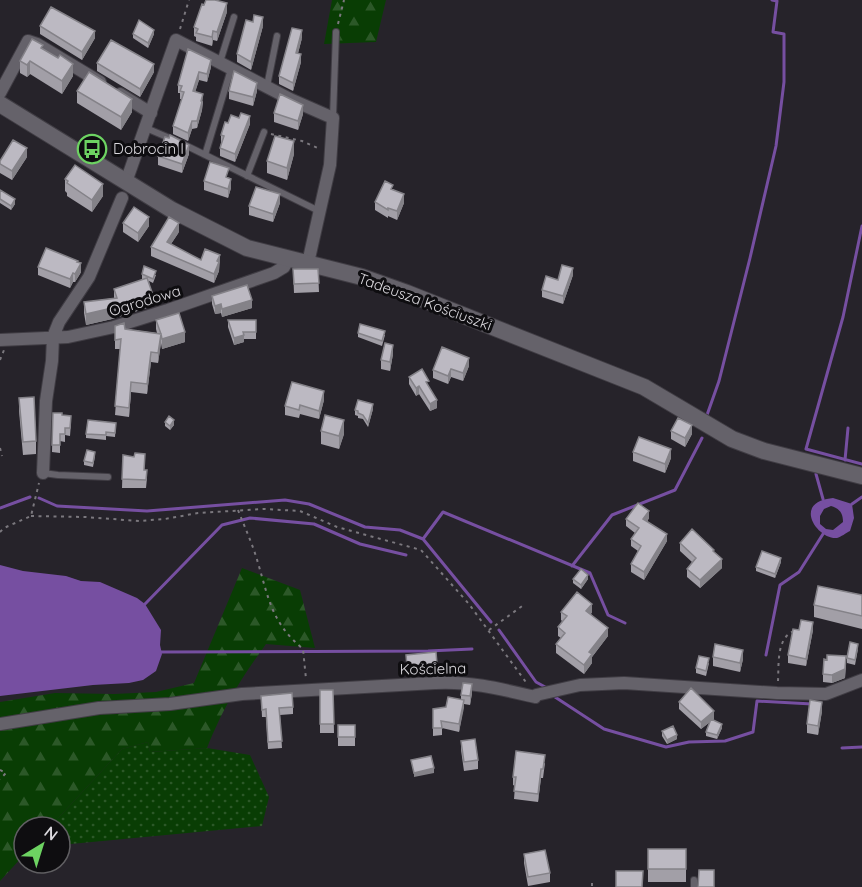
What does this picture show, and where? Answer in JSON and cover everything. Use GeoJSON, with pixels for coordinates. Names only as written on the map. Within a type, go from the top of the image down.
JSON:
{"type":"FeatureCollection","features":[{"type":"Feature","properties":{"kind":"street"},"geometry":{"type":"LineString","coordinates":[[0,93],[28,40],[151,113]]}},
{"type":"Feature","properties":{"kind":"street"},"geometry":{"type":"LineString","coordinates":[[43,473],[46,401],[53,337],[59,322],[89,277],[124,190],[176,40],[333,118],[331,154],[321,212],[308,263]]}},
{"type":"Feature","properties":{"kind":"street","name":"Tadeusza Kościuszki"},"geometry":{"type":"LineString","coordinates":[[0,104],[124,190],[232,242],[263,254],[362,277],[407,293],[644,387],[732,439],[764,451],[862,476]]}},
{"type":"Feature","properties":{"kind":"street","name":"Ogrodowa"},"geometry":{"type":"LineString","coordinates":[[0,340],[68,338],[102,330],[274,273],[284,267],[288,260]]}},
{"type":"Feature","properties":{"kind":"street","name":"Kościelna"},"geometry":{"type":"LineString","coordinates":[[0,724],[99,708],[170,704],[242,694],[459,681],[484,684],[535,697],[580,685],[624,683],[826,694],[862,680]]}},
{"type":"Feature","properties":{"kind":"lane"},"geometry":{"type":"LineString","coordinates":[[220,62],[234,17]]}},
{"type":"Feature","properties":{"kind":"lane"},"geometry":{"type":"LineString","coordinates":[[333,118],[336,32]]}},
{"type":"Feature","properties":{"kind":"lane"},"geometry":{"type":"LineString","coordinates":[[267,87],[277,36]]}},
{"type":"Feature","properties":{"kind":"lane"},"geometry":{"type":"LineString","coordinates":[[205,155],[231,68]]}},
{"type":"Feature","properties":{"kind":"lane"},"geometry":{"type":"LineString","coordinates":[[146,128],[321,212]]}},
{"type":"Feature","properties":{"kind":"lane"},"geometry":{"type":"LineString","coordinates":[[247,176],[264,132]]}},
{"type":"Feature","properties":{"kind":"lane"},"geometry":{"type":"LineString","coordinates":[[43,473],[57,476],[108,477]]}},
{"type":"Feature","properties":{"kind":"path"},"geometry":{"type":"LineString","coordinates":[[176,40],[189,0]]}},
{"type":"Feature","properties":{"kind":"path"},"geometry":{"type":"LineString","coordinates":[[336,32],[344,0]]}},
{"type":"Feature","properties":{"kind":"path"},"geometry":{"type":"LineString","coordinates":[[264,132],[302,141],[331,154]]}},
{"type":"Feature","properties":{"kind":"path"},"geometry":{"type":"LineString","coordinates":[[0,448],[2,456]]}},
{"type":"Feature","properties":{"kind":"path"},"geometry":{"type":"LineString","coordinates":[[31,516],[37,487],[43,473]]}},
{"type":"Feature","properties":{"kind":"path"},"geometry":{"type":"LineString","coordinates":[[238,510],[258,561],[266,594],[277,620],[303,649],[307,691]]}},
{"type":"Feature","properties":{"kind":"path"},"geometry":{"type":"LineString","coordinates":[[0,532],[31,516],[139,521],[238,510],[300,511],[337,527],[421,549],[469,604],[536,695]]}},
{"type":"Feature","properties":{"kind":"path"},"geometry":{"type":"LineString","coordinates":[[489,630],[525,604]]}},
{"type":"Feature","properties":{"kind":"path"},"geometry":{"type":"LineString","coordinates":[[777,693],[781,642],[787,633],[795,630]]}},
{"type":"Feature","properties":{"kind":"path"},"geometry":{"type":"LineString","coordinates":[[0,770],[6,773],[0,779]]}},
{"type":"Feature","properties":{"kind":"green space"},"geometry":{"type":"Polygon","coordinates":[[[332,0],[386,0],[376,42],[324,44],[332,0]]]}},
{"type":"Feature","properties":{"kind":"green space"},"geometry":{"type":"Polygon","coordinates":[[[242,568],[300,590],[315,648],[266,644],[233,694],[207,748],[150,752],[148,742],[122,749],[61,815],[12,815],[12,868],[0,881],[0,702],[55,693],[156,692],[194,683],[242,568]]]}},
{"type":"Feature","properties":{"kind":"green space"},"geometry":{"type":"Polygon","coordinates":[[[148,742],[150,752],[207,748],[250,755],[269,797],[262,826],[72,844],[72,815],[61,815],[122,749],[148,742]]]}},
{"type":"Feature","properties":{"kind":"shaded area"},"geometry":{"type":"Polygon","coordinates":[[[833,498],[852,504],[854,518],[850,531],[837,538],[822,533],[816,527],[811,513],[813,506],[820,501],[833,498]],[[831,506],[824,509],[820,516],[820,524],[826,529],[833,530],[843,522],[839,510],[831,506]]]}},
{"type":"Feature","properties":{"kind":"shaded area"},"geometry":{"type":"Polygon","coordinates":[[[0,565],[23,571],[66,576],[81,581],[100,582],[137,598],[145,604],[161,630],[162,654],[156,671],[143,680],[129,683],[0,696],[0,565]]]}},
{"type":"Feature","properties":{"kind":"building"},"geometry":{"type":"Polygon","coordinates":[[[206,0],[227,3],[217,32],[213,31],[212,37],[196,33],[198,29],[194,27],[202,4],[204,5],[206,0]]]}},
{"type":"Feature","properties":{"kind":"building"},"geometry":{"type":"Polygon","coordinates":[[[51,7],[95,31],[82,52],[40,26],[51,7]]]}},
{"type":"Feature","properties":{"kind":"building"},"geometry":{"type":"Polygon","coordinates":[[[254,15],[263,17],[251,62],[237,54],[246,20],[253,22],[254,15]]]}},
{"type":"Feature","properties":{"kind":"building"},"geometry":{"type":"Polygon","coordinates":[[[139,20],[154,30],[148,43],[133,34],[139,20]]]}},
{"type":"Feature","properties":{"kind":"building"},"geometry":{"type":"Polygon","coordinates":[[[292,28],[302,30],[296,53],[301,54],[293,83],[279,76],[292,28]]]}},
{"type":"Feature","properties":{"kind":"building"},"geometry":{"type":"Polygon","coordinates":[[[32,39],[43,45],[41,48],[58,58],[60,55],[73,64],[62,81],[30,61],[27,65],[20,61],[32,39]]]}},
{"type":"Feature","properties":{"kind":"building"},"geometry":{"type":"Polygon","coordinates":[[[111,40],[154,64],[140,89],[97,63],[111,40]]]}},
{"type":"Feature","properties":{"kind":"building"},"geometry":{"type":"Polygon","coordinates":[[[188,49],[211,60],[207,74],[199,72],[193,91],[203,94],[197,121],[192,121],[188,133],[173,126],[184,92],[180,91],[182,86],[178,85],[188,49]]]}},
{"type":"Feature","properties":{"kind":"building"},"geometry":{"type":"Polygon","coordinates":[[[234,71],[257,83],[253,97],[229,91],[234,71]]]}},
{"type":"Feature","properties":{"kind":"building"},"geometry":{"type":"Polygon","coordinates":[[[89,72],[132,99],[121,117],[77,91],[89,72]]]}},
{"type":"Feature","properties":{"kind":"building"},"geometry":{"type":"Polygon","coordinates":[[[280,94],[303,105],[298,121],[274,113],[280,94]]]}},
{"type":"Feature","properties":{"kind":"building"},"geometry":{"type":"Polygon","coordinates":[[[241,113],[250,116],[235,154],[220,148],[224,136],[221,135],[225,122],[228,123],[231,115],[239,118],[241,113]]]}},
{"type":"Feature","properties":{"kind":"building"},"geometry":{"type":"Polygon","coordinates":[[[170,135],[189,145],[182,164],[158,156],[165,137],[169,138],[170,135]]]}},
{"type":"Feature","properties":{"kind":"building"},"geometry":{"type":"Polygon","coordinates":[[[275,136],[294,141],[287,168],[267,161],[275,136]]]}},
{"type":"Feature","properties":{"kind":"building"},"geometry":{"type":"Polygon","coordinates":[[[13,140],[27,148],[12,171],[0,164],[0,161],[13,140]]]}},
{"type":"Feature","properties":{"kind":"building"},"geometry":{"type":"Polygon","coordinates":[[[210,162],[229,168],[226,177],[231,179],[228,189],[204,181],[210,162]]]}},
{"type":"Feature","properties":{"kind":"building"},"geometry":{"type":"Polygon","coordinates":[[[75,165],[103,184],[92,200],[67,183],[65,179],[75,165]]]}},
{"type":"Feature","properties":{"kind":"building"},"geometry":{"type":"Polygon","coordinates":[[[385,181],[393,185],[391,189],[404,194],[397,211],[388,208],[388,210],[375,202],[385,181]]]}},
{"type":"Feature","properties":{"kind":"building"},"geometry":{"type":"Polygon","coordinates":[[[256,187],[280,194],[273,214],[249,206],[256,187]]]}},
{"type":"Feature","properties":{"kind":"building"},"geometry":{"type":"Polygon","coordinates":[[[0,190],[15,199],[11,206],[0,199],[0,190]]]}},
{"type":"Feature","properties":{"kind":"building"},"geometry":{"type":"Polygon","coordinates":[[[134,207],[149,217],[138,233],[123,223],[134,207]]]}},
{"type":"Feature","properties":{"kind":"building"},"geometry":{"type":"Polygon","coordinates":[[[169,217],[179,223],[167,242],[201,260],[205,249],[220,255],[214,274],[151,247],[169,217]]]}},
{"type":"Feature","properties":{"kind":"building"},"geometry":{"type":"Polygon","coordinates":[[[46,248],[81,263],[70,279],[38,267],[46,248]]]}},
{"type":"Feature","properties":{"kind":"building"},"geometry":{"type":"Polygon","coordinates":[[[562,265],[573,268],[563,296],[542,290],[546,276],[558,280],[562,265]]]}},
{"type":"Feature","properties":{"kind":"building"},"geometry":{"type":"Polygon","coordinates":[[[144,266],[156,271],[153,279],[142,274],[144,266]]]}},
{"type":"Feature","properties":{"kind":"building"},"geometry":{"type":"Polygon","coordinates":[[[293,269],[318,269],[319,283],[294,284],[293,269]]]}},
{"type":"Feature","properties":{"kind":"building"},"geometry":{"type":"Polygon","coordinates":[[[147,278],[153,295],[86,314],[84,302],[117,298],[114,289],[147,278]]]}},
{"type":"Feature","properties":{"kind":"building"},"geometry":{"type":"Polygon","coordinates":[[[247,285],[252,300],[222,309],[221,304],[215,306],[212,296],[247,285]]]}},
{"type":"Feature","properties":{"kind":"building"},"geometry":{"type":"Polygon","coordinates":[[[179,313],[185,332],[162,339],[156,320],[179,313]]]}},
{"type":"Feature","properties":{"kind":"building"},"geometry":{"type":"Polygon","coordinates":[[[228,320],[256,320],[256,332],[243,332],[244,335],[234,338],[228,320]]]}},
{"type":"Feature","properties":{"kind":"building"},"geometry":{"type":"Polygon","coordinates":[[[124,323],[125,329],[161,334],[158,353],[151,352],[147,384],[131,382],[129,408],[115,406],[121,339],[115,340],[115,326],[124,323]]]}},
{"type":"Feature","properties":{"kind":"building"},"geometry":{"type":"Polygon","coordinates":[[[360,324],[385,331],[382,341],[358,333],[360,324]]]}},
{"type":"Feature","properties":{"kind":"building"},"geometry":{"type":"Polygon","coordinates":[[[385,343],[393,345],[390,362],[381,360],[385,343]]]}},
{"type":"Feature","properties":{"kind":"building"},"geometry":{"type":"Polygon","coordinates":[[[442,347],[469,358],[463,373],[451,369],[448,376],[433,370],[442,347]]]}},
{"type":"Feature","properties":{"kind":"building"},"geometry":{"type":"Polygon","coordinates":[[[422,369],[429,381],[426,382],[437,400],[430,404],[419,386],[416,388],[409,377],[422,369]]]}},
{"type":"Feature","properties":{"kind":"building"},"geometry":{"type":"Polygon","coordinates":[[[292,382],[324,391],[319,411],[300,405],[299,410],[285,406],[292,382]]]}},
{"type":"Feature","properties":{"kind":"building"},"geometry":{"type":"Polygon","coordinates":[[[34,397],[36,441],[23,442],[19,398],[34,397]]]}},
{"type":"Feature","properties":{"kind":"building"},"geometry":{"type":"Polygon","coordinates":[[[358,400],[373,404],[368,423],[363,415],[355,410],[358,400]]]}},
{"type":"Feature","properties":{"kind":"building"},"geometry":{"type":"Polygon","coordinates":[[[53,413],[71,416],[70,428],[65,428],[65,434],[60,434],[60,445],[52,445],[53,413]]]}},
{"type":"Feature","properties":{"kind":"building"},"geometry":{"type":"Polygon","coordinates":[[[325,415],[344,420],[339,436],[321,431],[325,415]]]}},
{"type":"Feature","properties":{"kind":"building"},"geometry":{"type":"Polygon","coordinates":[[[169,416],[174,420],[170,426],[165,422],[169,416]]]}},
{"type":"Feature","properties":{"kind":"building"},"geometry":{"type":"Polygon","coordinates":[[[678,418],[692,425],[685,438],[671,431],[678,418]]]}},
{"type":"Feature","properties":{"kind":"building"},"geometry":{"type":"Polygon","coordinates":[[[88,420],[116,423],[115,433],[86,434],[88,420]]]}},
{"type":"Feature","properties":{"kind":"building"},"geometry":{"type":"Polygon","coordinates":[[[639,437],[671,449],[665,464],[633,452],[639,437]]]}},
{"type":"Feature","properties":{"kind":"building"},"geometry":{"type":"Polygon","coordinates":[[[87,450],[95,452],[93,463],[84,461],[87,450]]]}},
{"type":"Feature","properties":{"kind":"building"},"geometry":{"type":"Polygon","coordinates":[[[135,453],[145,454],[146,480],[122,479],[123,455],[134,457],[135,453]]]}},
{"type":"Feature","properties":{"kind":"building"},"geometry":{"type":"Polygon","coordinates":[[[638,503],[649,511],[643,519],[667,534],[644,572],[631,564],[641,546],[631,539],[639,528],[626,519],[638,503]]]}},
{"type":"Feature","properties":{"kind":"building"},"geometry":{"type":"Polygon","coordinates":[[[692,529],[722,559],[700,580],[687,569],[696,558],[680,543],[692,529]]]}},
{"type":"Feature","properties":{"kind":"building"},"geometry":{"type":"Polygon","coordinates":[[[762,551],[781,558],[775,574],[756,567],[762,551]]]}},
{"type":"Feature","properties":{"kind":"building"},"geometry":{"type":"Polygon","coordinates":[[[581,569],[588,575],[581,585],[573,579],[581,569]]]}},
{"type":"Feature","properties":{"kind":"building"},"geometry":{"type":"Polygon","coordinates":[[[818,586],[862,595],[862,616],[814,605],[818,586]]]}},
{"type":"Feature","properties":{"kind":"building"},"geometry":{"type":"Polygon","coordinates":[[[577,592],[592,604],[586,611],[608,628],[589,652],[592,654],[584,665],[556,644],[565,633],[558,627],[567,616],[561,612],[577,592]]]}},
{"type":"Feature","properties":{"kind":"building"},"geometry":{"type":"Polygon","coordinates":[[[801,620],[813,622],[806,659],[788,655],[793,629],[799,630],[801,620]]]}},
{"type":"Feature","properties":{"kind":"building"},"geometry":{"type":"Polygon","coordinates":[[[850,642],[858,644],[855,660],[847,658],[850,642]]]}},
{"type":"Feature","properties":{"kind":"building"},"geometry":{"type":"Polygon","coordinates":[[[715,644],[743,650],[740,663],[713,657],[715,644]]]}},
{"type":"Feature","properties":{"kind":"building"},"geometry":{"type":"Polygon","coordinates":[[[436,652],[437,664],[407,667],[406,655],[436,652]]]}},
{"type":"Feature","properties":{"kind":"building"},"geometry":{"type":"Polygon","coordinates":[[[827,655],[846,656],[845,669],[832,675],[823,674],[824,659],[827,660],[827,655]]]}},
{"type":"Feature","properties":{"kind":"building"},"geometry":{"type":"Polygon","coordinates":[[[699,656],[709,658],[706,671],[696,668],[699,656]]]}},
{"type":"Feature","properties":{"kind":"building"},"geometry":{"type":"Polygon","coordinates":[[[463,683],[472,684],[470,696],[461,695],[463,683]]]}},
{"type":"Feature","properties":{"kind":"building"},"geometry":{"type":"Polygon","coordinates":[[[691,688],[714,711],[701,722],[679,702],[691,688]]]}},
{"type":"Feature","properties":{"kind":"building"},"geometry":{"type":"Polygon","coordinates":[[[320,690],[333,690],[334,724],[320,724],[320,690]]]}},
{"type":"Feature","properties":{"kind":"building"},"geometry":{"type":"Polygon","coordinates":[[[292,693],[293,707],[279,708],[282,741],[268,742],[266,709],[262,710],[261,696],[292,693]]]}},
{"type":"Feature","properties":{"kind":"building"},"geometry":{"type":"Polygon","coordinates":[[[448,697],[464,700],[459,724],[441,721],[442,728],[433,728],[433,709],[446,707],[448,697]]]}},
{"type":"Feature","properties":{"kind":"building"},"geometry":{"type":"Polygon","coordinates":[[[810,700],[822,702],[818,726],[807,724],[810,700]]]}},
{"type":"Feature","properties":{"kind":"building"},"geometry":{"type":"Polygon","coordinates":[[[711,719],[722,724],[717,735],[706,732],[711,719]]]}},
{"type":"Feature","properties":{"kind":"building"},"geometry":{"type":"Polygon","coordinates":[[[338,725],[355,725],[355,737],[338,737],[338,725]]]}},
{"type":"Feature","properties":{"kind":"building"},"geometry":{"type":"Polygon","coordinates":[[[673,726],[677,735],[667,740],[662,731],[673,726]]]}},
{"type":"Feature","properties":{"kind":"building"},"geometry":{"type":"Polygon","coordinates":[[[475,739],[478,760],[464,762],[461,741],[475,739]]]}},
{"type":"Feature","properties":{"kind":"building"},"geometry":{"type":"Polygon","coordinates":[[[516,751],[545,755],[538,794],[514,791],[516,751]]]}},
{"type":"Feature","properties":{"kind":"building"},"geometry":{"type":"Polygon","coordinates":[[[431,756],[434,768],[414,773],[411,760],[431,756]]]}},
{"type":"Feature","properties":{"kind":"building"},"geometry":{"type":"Polygon","coordinates":[[[648,849],[686,849],[686,869],[648,869],[648,849]]]}},
{"type":"Feature","properties":{"kind":"building"},"geometry":{"type":"Polygon","coordinates":[[[545,850],[550,873],[528,877],[524,854],[545,850]]]}},
{"type":"Feature","properties":{"kind":"building"},"geometry":{"type":"Polygon","coordinates":[[[699,870],[714,870],[714,887],[698,887],[699,870]]]}},
{"type":"Feature","properties":{"kind":"building"},"geometry":{"type":"Polygon","coordinates":[[[616,871],[643,871],[642,887],[616,887],[616,871]]]}},
{"type":"Feature","properties":{"kind":"waterway"},"geometry":{"type":"LineString","coordinates":[[707,415],[719,381],[776,146],[784,82],[784,34],[773,32],[777,1],[772,0]]}},
{"type":"Feature","properties":{"kind":"waterway"},"geometry":{"type":"LineString","coordinates":[[862,226],[843,317],[806,449],[862,464]]}},
{"type":"Feature","properties":{"kind":"waterway"},"geometry":{"type":"LineString","coordinates":[[845,460],[848,428]]}},
{"type":"Feature","properties":{"kind":"waterway"},"geometry":{"type":"LineString","coordinates":[[572,566],[612,515],[675,490],[702,438]]}},
{"type":"Feature","properties":{"kind":"waterway"},"geometry":{"type":"LineString","coordinates":[[816,474],[823,499]]}},
{"type":"Feature","properties":{"kind":"waterway"},"geometry":{"type":"LineString","coordinates":[[0,508],[30,497]]}},
{"type":"Feature","properties":{"kind":"waterway"},"geometry":{"type":"LineString","coordinates":[[852,504],[862,497]]}},
{"type":"Feature","properties":{"kind":"waterway"},"geometry":{"type":"LineString","coordinates":[[39,498],[57,506],[147,511],[285,500],[309,504],[365,527],[400,530],[423,539],[491,622]]}},
{"type":"Feature","properties":{"kind":"waterway"},"geometry":{"type":"LineString","coordinates":[[423,539],[443,512],[590,573],[608,615],[625,623]]}},
{"type":"Feature","properties":{"kind":"waterway"},"geometry":{"type":"LineString","coordinates":[[145,604],[222,525],[250,518],[314,524],[360,544],[406,555]]}},
{"type":"Feature","properties":{"kind":"waterway"},"geometry":{"type":"LineString","coordinates":[[766,655],[780,585],[799,572],[823,534]]}},
{"type":"Feature","properties":{"kind":"waterway"},"geometry":{"type":"LineString","coordinates":[[499,630],[536,682],[547,688]]}},
{"type":"Feature","properties":{"kind":"waterway"},"geometry":{"type":"LineString","coordinates":[[161,652],[472,649]]}},
{"type":"Feature","properties":{"kind":"waterway"},"geometry":{"type":"LineString","coordinates":[[555,697],[604,729],[666,747],[689,742],[725,741],[753,732],[757,701],[812,704]]}},
{"type":"Feature","properties":{"kind":"waterway"},"geometry":{"type":"LineString","coordinates":[[842,748],[862,747]]}},
{"type":"Feature","properties":{"kind":"place","name":"Dobrocin I"},"geometry":{"type":"Point","coordinates":[92,149]}}]}
